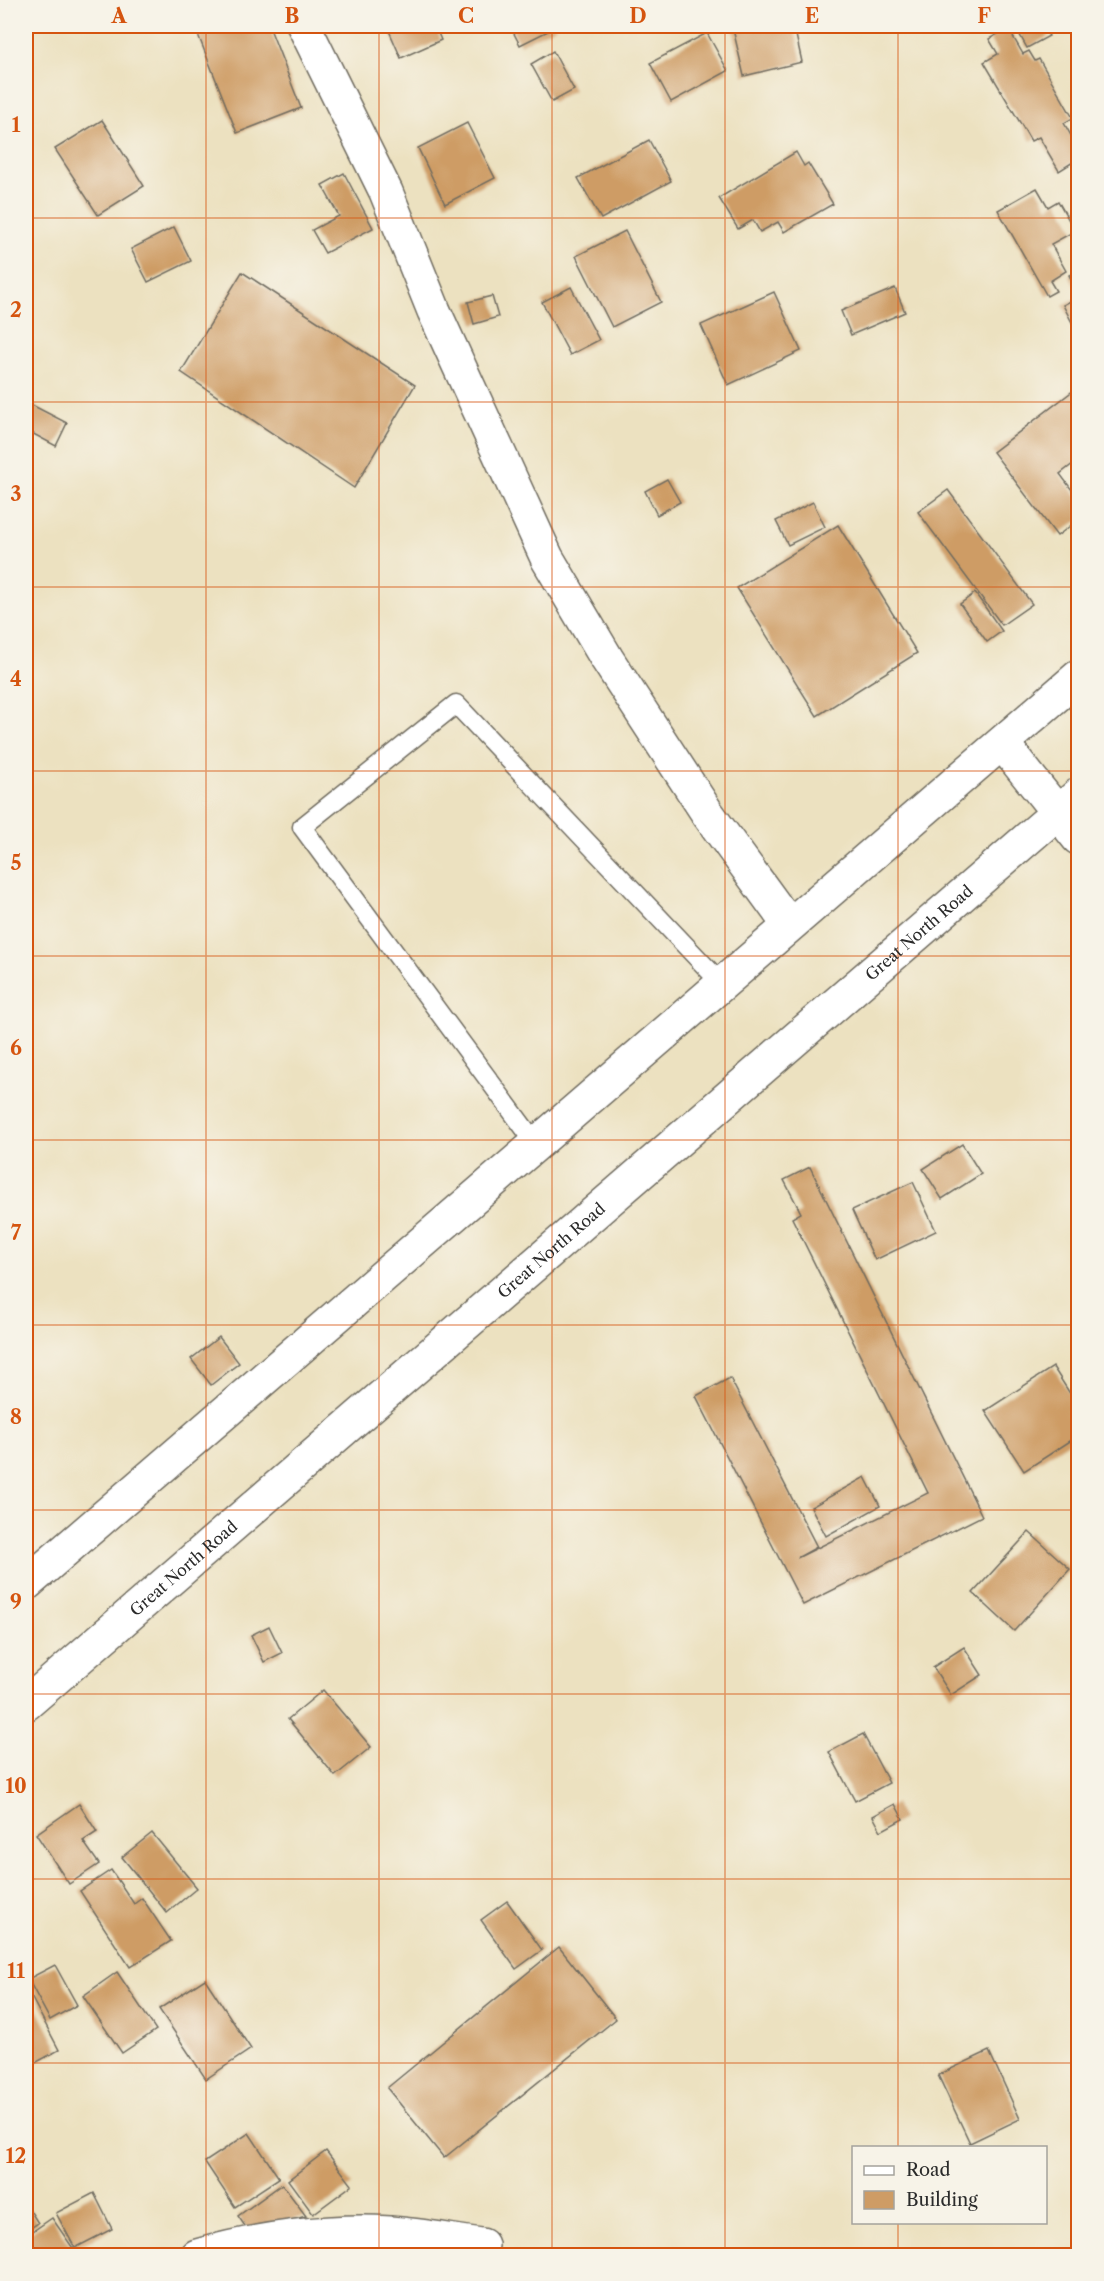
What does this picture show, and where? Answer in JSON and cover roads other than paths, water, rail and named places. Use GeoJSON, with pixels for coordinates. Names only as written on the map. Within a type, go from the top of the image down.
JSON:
{"type":"FeatureCollection","features":[{"type":"Feature","properties":{"kind":"main road"},"geometry":{"type":"LineString","coordinates":[[304,26],[386,192],[434,311],[547,558],[607,659],[708,814],[789,925]]}},
{"type":"Feature","properties":{"kind":"main road"},"geometry":{"type":"LineString","coordinates":[[26,1584],[1078,677]]}},
{"type":"Feature","properties":{"kind":"main road"},"geometry":{"type":"LineString","coordinates":[[1002,743],[1068,804],[1078,838]]}},
{"type":"Feature","properties":{"kind":"main road","name":"Great North Road"},"geometry":{"type":"LineString","coordinates":[[26,1704],[1068,804]]}},
{"type":"Feature","properties":{"kind":"main road"},"geometry":{"type":"LineString","coordinates":[[197,2256],[216,2250],[302,2235],[389,2233],[482,2245]]}},
{"type":"Feature","properties":{"kind":"lane"},"geometry":{"type":"LineString","coordinates":[[536,1144],[302,827],[456,704],[722,984]]}}]}
